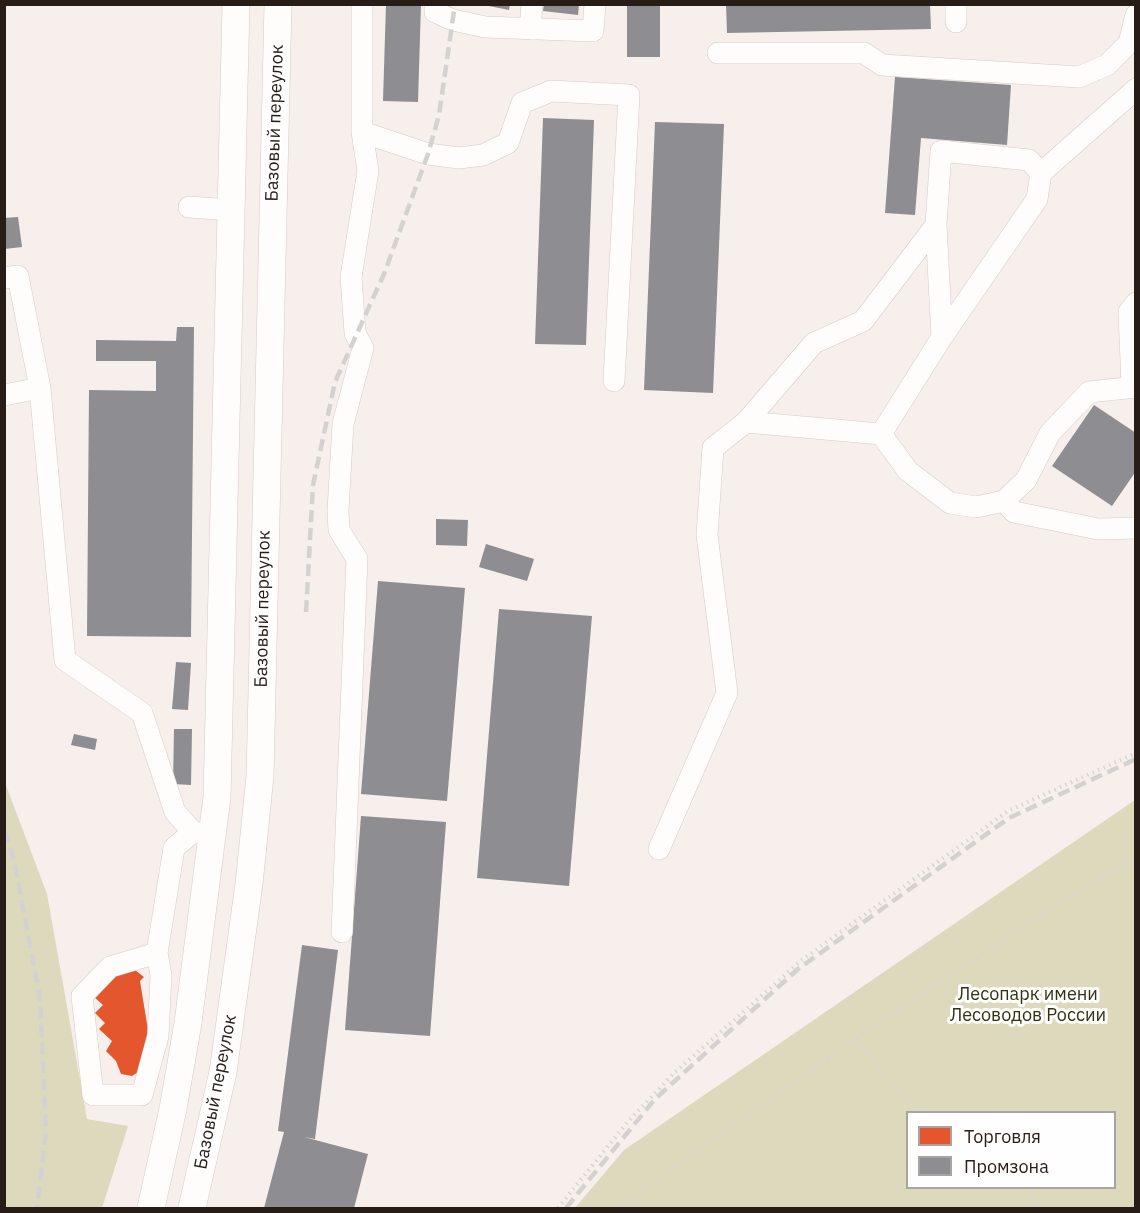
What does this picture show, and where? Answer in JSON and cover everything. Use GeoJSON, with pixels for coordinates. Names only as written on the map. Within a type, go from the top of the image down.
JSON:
{"type":"FeatureCollection","features":[{"type":"Feature","properties":{"kind":"main road"},"geometry":{"type":"LineString","coordinates":[[151,1209],[173,1109],[188,1023],[203,834],[219,761],[236,4]]}},
{"type":"Feature","properties":{"kind":"main road","name":"Базовый переулок"},"geometry":{"type":"LineString","coordinates":[[192,1209],[223,1072],[249,884],[260,776],[278,4]]}},
{"type":"Feature","properties":{"kind":"street"},"geometry":{"type":"LineString","coordinates":[[342,932],[357,559],[339,530],[338,510],[343,424],[363,348],[355,333],[351,277],[368,171],[362,132],[362,4]]}},
{"type":"Feature","properties":{"kind":"street"},"geometry":{"type":"LineString","coordinates":[[435,4],[435,12],[453,20],[485,27],[593,31],[595,4]]}},
{"type":"Feature","properties":{"kind":"street"},"geometry":{"type":"LineString","coordinates":[[530,29],[532,4]]}},
{"type":"Feature","properties":{"kind":"street"},"geometry":{"type":"LineString","coordinates":[[718,52],[864,53],[882,65],[1079,76],[1107,65],[1129,43],[1136,15]]}},
{"type":"Feature","properties":{"kind":"street"},"geometry":{"type":"LineString","coordinates":[[881,434],[942,337],[1036,199],[1041,173],[1136,89]]}},
{"type":"Feature","properties":{"kind":"street"},"geometry":{"type":"LineString","coordinates":[[362,132],[428,154],[459,158],[483,155],[508,143],[522,104],[551,91],[629,95],[614,381]]}},
{"type":"Feature","properties":{"kind":"street"},"geometry":{"type":"LineString","coordinates":[[942,337],[936,225],[941,151],[1029,160],[1041,173]]}},
{"type":"Feature","properties":{"kind":"street"},"geometry":{"type":"LineString","coordinates":[[189,207],[231,210]]}},
{"type":"Feature","properties":{"kind":"street"},"geometry":{"type":"LineString","coordinates":[[659,849],[727,693],[707,535],[713,448],[746,422],[814,343],[863,321],[936,225]]}},
{"type":"Feature","properties":{"kind":"street"},"geometry":{"type":"LineString","coordinates":[[4,278],[18,276],[40,388],[65,660],[142,714],[175,812],[203,834],[174,848],[157,953],[161,975],[158,1036],[142,1095],[93,1095],[82,996],[110,967],[157,953]]}},
{"type":"Feature","properties":{"kind":"street"},"geometry":{"type":"LineString","coordinates":[[746,422],[881,434],[908,471],[950,503],[976,507],[1004,501],[1026,480],[1050,433],[1089,392],[1134,387],[1129,312],[1136,303]]}},
{"type":"Feature","properties":{"kind":"street"},"geometry":{"type":"LineString","coordinates":[[4,395],[40,388]]}},
{"type":"Feature","properties":{"kind":"street"},"geometry":{"type":"LineString","coordinates":[[1004,501],[1014,512],[1098,529],[1136,528]]}},
{"type":"Feature","properties":{"kind":"path"},"geometry":{"type":"LineString","coordinates":[[558,1209],[626,1124],[673,1074],[802,960],[1008,812],[1136,753]]}},
{"type":"Feature","properties":{"kind":"path"},"geometry":{"type":"LineString","coordinates":[[4,858],[15,859]]}},
{"type":"Feature","properties":{"kind":"path"},"geometry":{"type":"LineString","coordinates":[[617,1209],[855,1039],[1066,898],[1136,859]]}},
{"type":"Feature","properties":{"kind":"path"},"geometry":{"type":"LineString","coordinates":[[855,1039],[902,1095],[924,1111]]}},
{"type":"Feature","properties":{"kind":"path"},"geometry":{"type":"LineString","coordinates":[[1029,1189],[1038,1209]]}},
{"type":"Feature","properties":{"kind":"green space"},"geometry":{"type":"Polygon","coordinates":[[[4,780],[47,894],[87,1119],[128,1126],[102,1208],[5,1208],[4,780]]]}},
{"type":"Feature","properties":{"kind":"green space","name":"Лесопарк имени Лесоводов России"},"geometry":{"type":"Polygon","coordinates":[[[1135,800],[1135,1208],[575,1208],[624,1150],[1135,800]]]}},
{"type":"Feature","properties":{"kind":"building: Торговля"},"geometry":{"type":"Polygon","coordinates":[[[135,970],[144,977],[140,981],[148,1030],[148,1051],[140,1071],[132,1076],[121,1074],[116,1061],[106,1051],[112,1041],[99,1029],[105,1023],[95,1013],[103,1005],[93,996],[112,974],[135,970]]]}},
{"type":"Feature","properties":{"kind":"building: Промзона"},"geometry":{"type":"Polygon","coordinates":[[[386,4],[421,4],[418,102],[383,101],[386,4]]]}},
{"type":"Feature","properties":{"kind":"building: Промзона"},"geometry":{"type":"Polygon","coordinates":[[[479,4],[510,4],[509,10],[479,4]]]}},
{"type":"Feature","properties":{"kind":"building: Промзона"},"geometry":{"type":"Polygon","coordinates":[[[544,4],[579,4],[578,15],[543,11],[544,4]]]}},
{"type":"Feature","properties":{"kind":"building: Промзона"},"geometry":{"type":"Polygon","coordinates":[[[627,4],[660,4],[660,57],[627,57],[627,4]]]}},
{"type":"Feature","properties":{"kind":"building: Промзона"},"geometry":{"type":"Polygon","coordinates":[[[726,4],[930,4],[931,29],[727,33],[726,4]]]}},
{"type":"Feature","properties":{"kind":"building: Промзона"},"geometry":{"type":"Polygon","coordinates":[[[895,77],[1011,85],[1007,145],[921,138],[915,215],[885,213],[895,77]]]}},
{"type":"Feature","properties":{"kind":"building: Промзона"},"geometry":{"type":"Polygon","coordinates":[[[543,118],[594,120],[586,345],[535,344],[543,118]]]}},
{"type":"Feature","properties":{"kind":"building: Промзона"},"geometry":{"type":"Polygon","coordinates":[[[655,122],[724,124],[713,393],[644,390],[655,122]]]}},
{"type":"Feature","properties":{"kind":"building: Промзона"},"geometry":{"type":"Polygon","coordinates":[[[18,217],[22,247],[4,249],[4,218],[18,217]]]}},
{"type":"Feature","properties":{"kind":"building: Промзона"},"geometry":{"type":"Polygon","coordinates":[[[177,327],[194,327],[191,637],[87,636],[89,390],[156,391],[156,361],[96,361],[96,340],[176,341],[177,327]]]}},
{"type":"Feature","properties":{"kind":"building: Промзона"},"geometry":{"type":"Polygon","coordinates":[[[1094,405],[1136,433],[1136,471],[1112,506],[1052,466],[1094,405]]]}},
{"type":"Feature","properties":{"kind":"building: Промзона"},"geometry":{"type":"Polygon","coordinates":[[[436,519],[468,520],[467,546],[436,545],[436,519]]]}},
{"type":"Feature","properties":{"kind":"building: Промзона"},"geometry":{"type":"Polygon","coordinates":[[[486,544],[534,559],[527,581],[479,567],[486,544]]]}},
{"type":"Feature","properties":{"kind":"building: Промзона"},"geometry":{"type":"Polygon","coordinates":[[[378,581],[465,588],[447,801],[361,794],[378,581]]]}},
{"type":"Feature","properties":{"kind":"building: Промзона"},"geometry":{"type":"Polygon","coordinates":[[[499,609],[592,616],[569,886],[477,878],[499,609]]]}},
{"type":"Feature","properties":{"kind":"building: Промзона"},"geometry":{"type":"Polygon","coordinates":[[[176,662],[191,663],[188,710],[172,709],[176,662]]]}},
{"type":"Feature","properties":{"kind":"building: Промзона"},"geometry":{"type":"Polygon","coordinates":[[[174,729],[192,729],[191,785],[173,784],[174,729]]]}},
{"type":"Feature","properties":{"kind":"building: Промзона"},"geometry":{"type":"Polygon","coordinates":[[[74,734],[97,739],[95,750],[71,745],[74,734]]]}},
{"type":"Feature","properties":{"kind":"building: Промзона"},"geometry":{"type":"Polygon","coordinates":[[[361,816],[446,822],[430,1036],[345,1030],[361,816]]]}},
{"type":"Feature","properties":{"kind":"building: Промзона"},"geometry":{"type":"Polygon","coordinates":[[[302,945],[338,950],[315,1139],[304,1137],[368,1154],[354,1208],[264,1208],[284,1132],[278,1131],[302,945]]]}},
{"type":"Feature","properties":{"kind":"railway"},"geometry":{"type":"LineString","coordinates":[[306,612],[313,485],[335,382],[384,274],[428,154],[439,115],[455,4]]}},
{"type":"Feature","properties":{"kind":"railway"},"geometry":{"type":"LineString","coordinates":[[566,1208],[655,1099],[798,969],[1009,818],[1136,759]]}},
{"type":"Feature","properties":{"kind":"railway"},"geometry":{"type":"LineString","coordinates":[[4,831],[14,859],[40,998],[46,1132],[37,1208]]}}]}
